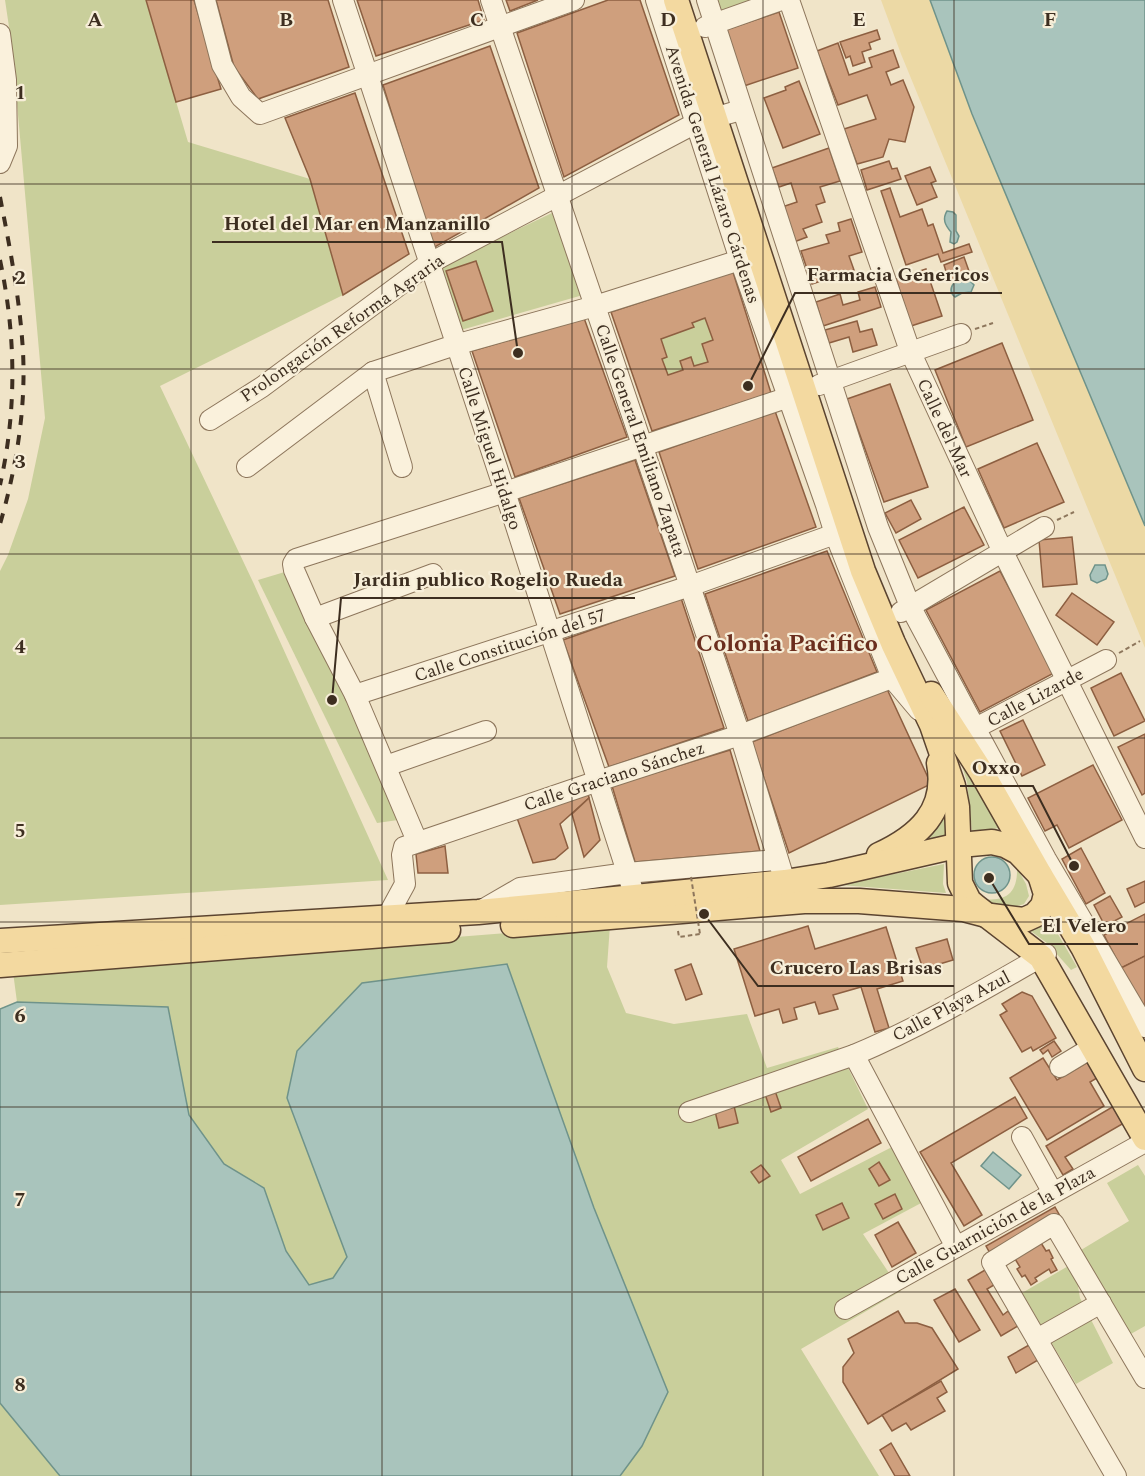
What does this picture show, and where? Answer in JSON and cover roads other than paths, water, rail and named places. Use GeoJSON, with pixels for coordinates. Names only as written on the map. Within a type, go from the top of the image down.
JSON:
{"type":"FeatureCollection","features":[{"type":"Feature","properties":{"kind":"main road","name":"Avenida General Lázaro Cárdenas"},"geometry":{"type":"LineString","coordinates":[[676,0],[860,562],[892,644],[932,725]]}},
{"type":"Feature","properties":{"kind":"main road","name":"Avenida General Lázaro Cárdenas"},"geometry":{"type":"LineString","coordinates":[[892,644],[911,663],[982,773],[1040,875]]}},
{"type":"Feature","properties":{"kind":"main road"},"geometry":{"type":"LineString","coordinates":[[932,725],[953,786],[957,807],[960,846],[958,874],[963,892],[969,901],[1043,955],[1064,974],[1145,1113]]}},
{"type":"Feature","properties":{"kind":"main road"},"geometry":{"type":"LineString","coordinates":[[829,876],[901,844],[929,819],[936,804],[942,778],[932,725]]}},
{"type":"Feature","properties":{"kind":"main road"},"geometry":{"type":"LineString","coordinates":[[0,941],[478,912],[634,897],[781,871],[829,876],[960,846],[992,843],[1018,852],[1040,875],[1083,947],[1140,1032],[1145,1069]]}},
{"type":"Feature","properties":{"kind":"main road"},"geometry":{"type":"LineString","coordinates":[[0,965],[804,901],[859,901],[963,909],[1024,920],[1035,915],[1043,906],[1046,894],[1040,875]]}},
{"type":"Feature","properties":{"kind":"main road"},"geometry":{"type":"LineString","coordinates":[[1043,955],[1145,1140]]}},
{"type":"Feature","properties":{"kind":"street"},"geometry":{"type":"LineString","coordinates":[[205,0],[222,65],[241,97],[260,114],[574,0]]}},
{"type":"Feature","properties":{"kind":"street","name":"Calle Miguel Hidalgo"},"geometry":{"type":"LineString","coordinates":[[343,0],[366,76],[505,492],[634,897]]}},
{"type":"Feature","properties":{"kind":"street","name":"Calle General Emiliano Zapata"},"geometry":{"type":"LineString","coordinates":[[491,0],[740,735],[781,871]]}},
{"type":"Feature","properties":{"kind":"street","name":"Avenida General Lázaro Cárdenas"},"geometry":{"type":"LineString","coordinates":[[656,0],[715,117],[775,248],[824,383],[867,529],[887,582],[905,609],[969,731],[982,773]]}},
{"type":"Feature","properties":{"kind":"street","name":"Avenida General Lázaro Cárdenas"},"geometry":{"type":"LineString","coordinates":[[695,0],[710,25],[715,117],[740,260],[835,534],[892,678],[932,725]]}},
{"type":"Feature","properties":{"kind":"street"},"geometry":{"type":"LineString","coordinates":[[707,0],[710,25],[824,383],[961,334]]}},
{"type":"Feature","properties":{"kind":"street"},"geometry":{"type":"LineString","coordinates":[[710,25],[781,0]]}},
{"type":"Feature","properties":{"kind":"street","name":"Calle del Mar"},"geometry":{"type":"LineString","coordinates":[[789,0],[910,351],[1002,550],[1145,838]]}},
{"type":"Feature","properties":{"kind":"street"},"geometry":{"type":"LineString","coordinates":[[0,34],[6,80],[7,146],[0,163]]}},
{"type":"Feature","properties":{"kind":"street","name":"Prolongación Reforma Agraria"},"geometry":{"type":"LineString","coordinates":[[210,420],[262,387],[428,264],[715,117]]}},
{"type":"Feature","properties":{"kind":"street"},"geometry":{"type":"LineString","coordinates":[[247,467],[373,372],[455,345],[595,306],[740,260]]}},
{"type":"Feature","properties":{"kind":"street"},"geometry":{"type":"LineString","coordinates":[[373,372],[402,467]]}},
{"type":"Feature","properties":{"kind":"street"},"geometry":{"type":"LineString","coordinates":[[420,916],[405,884],[402,855],[404,847],[417,841],[355,695],[315,618],[294,570],[293,564],[296,559],[789,397]]}},
{"type":"Feature","properties":{"kind":"street"},"geometry":{"type":"LineString","coordinates":[[905,609],[1044,527]]}},
{"type":"Feature","properties":{"kind":"street","name":"Calle Constitución del 57"},"geometry":{"type":"LineString","coordinates":[[355,695],[550,633],[835,534]]}},
{"type":"Feature","properties":{"kind":"street"},"geometry":{"type":"LineString","coordinates":[[315,618],[433,574]]}},
{"type":"Feature","properties":{"kind":"street","name":"Calle Lizarde"},"geometry":{"type":"LineString","coordinates":[[969,731],[1106,660]]}},
{"type":"Feature","properties":{"kind":"street","name":"Calle Graciano Sánchez"},"geometry":{"type":"LineString","coordinates":[[417,841],[740,735],[892,678]]}},
{"type":"Feature","properties":{"kind":"street"},"geometry":{"type":"LineString","coordinates":[[386,766],[486,731]]}},
{"type":"Feature","properties":{"kind":"street"},"geometry":{"type":"LineString","coordinates":[[969,731],[1046,859],[1140,1032]]}},
{"type":"Feature","properties":{"kind":"street"},"geometry":{"type":"LineString","coordinates":[[478,912],[520,888],[627,873],[781,871]]}},
{"type":"Feature","properties":{"kind":"street"},"geometry":{"type":"LineString","coordinates":[[387,917],[405,884]]}},
{"type":"Feature","properties":{"kind":"street","name":"Calle Playa Azul"},"geometry":{"type":"LineString","coordinates":[[688,1112],[854,1055],[926,1022],[1043,955]]}},
{"type":"Feature","properties":{"kind":"street"},"geometry":{"type":"LineString","coordinates":[[1060,1067],[1094,1047]]}},
{"type":"Feature","properties":{"kind":"street"},"geometry":{"type":"LineString","coordinates":[[854,1055],[956,1247]]}},
{"type":"Feature","properties":{"kind":"street"},"geometry":{"type":"LineString","coordinates":[[1022,1137],[1053,1193]]}},
{"type":"Feature","properties":{"kind":"street","name":"Calle Guarnición de la Plaza"},"geometry":{"type":"LineString","coordinates":[[845,1309],[1145,1140]]}},
{"type":"Feature","properties":{"kind":"street"},"geometry":{"type":"LineString","coordinates":[[1116,1476],[992,1262],[1054,1224],[1101,1303],[1139,1357],[1145,1378]]}},
{"type":"Feature","properties":{"kind":"street"},"geometry":{"type":"LineString","coordinates":[[1037,1339],[1101,1303]]}},
{"type":"Feature","properties":{"kind":"water"},"geometry":{"type":"Polygon","coordinates":[[[930,0],[1145,0],[1145,526],[972,114],[930,0]]]}},
{"type":"Feature","properties":{"kind":"water"},"geometry":{"type":"Polygon","coordinates":[[[947,211],[956,215],[956,231],[959,236],[954,244],[950,242],[951,232],[945,222],[947,211]]]}},
{"type":"Feature","properties":{"kind":"water"},"geometry":{"type":"Polygon","coordinates":[[[969,280],[974,285],[971,292],[955,297],[952,294],[954,283],[969,280]]]}},
{"type":"Feature","properties":{"kind":"water"},"geometry":{"type":"Polygon","coordinates":[[[1095,565],[1105,565],[1108,574],[1106,579],[1097,583],[1091,580],[1090,575],[1095,565]]]}},
{"type":"Feature","properties":{"kind":"water"},"geometry":{"type":"Polygon","coordinates":[[[992,857],[1005,862],[1010,875],[1005,888],[992,893],[979,888],[974,875],[979,862],[992,857]]]}},
{"type":"Feature","properties":{"kind":"water"},"geometry":{"type":"Polygon","coordinates":[[[507,964],[594,1208],[668,1392],[642,1446],[620,1476],[60,1476],[0,1403],[0,1009],[17,1002],[168,1007],[189,1115],[224,1164],[264,1188],[286,1251],[309,1285],[333,1278],[347,1257],[287,1098],[297,1051],[362,983],[507,964]]]}},
{"type":"Feature","properties":{"kind":"water"},"geometry":{"type":"Polygon","coordinates":[[[993,1152],[1021,1175],[1009,1189],[981,1166],[993,1152]]]}},
{"type":"Feature","properties":{"kind":"railway"},"geometry":{"type":"LineString","coordinates":[[0,197],[17,294],[24,374],[19,439],[0,524]]}},
{"type":"Feature","properties":{"kind":"railway"},"geometry":{"type":"LineString","coordinates":[[0,260],[12,344],[12,401],[6,457],[0,485]]}},
{"type":"Feature","properties":{"kind":"place","name":"Hotel del Mar en Manzanillo"},"geometry":{"type":"Point","coordinates":[518,353]}},
{"type":"Feature","properties":{"kind":"place","name":"Farmacia Genericos"},"geometry":{"type":"Point","coordinates":[748,386]}},
{"type":"Feature","properties":{"kind":"place","name":"Jardin publico Rogelio Rueda"},"geometry":{"type":"Point","coordinates":[332,700]}},
{"type":"Feature","properties":{"kind":"place","name":"Oxxo"},"geometry":{"type":"Point","coordinates":[1074,866]}},
{"type":"Feature","properties":{"kind":"place","name":"El Velero"},"geometry":{"type":"Point","coordinates":[989,878]}},
{"type":"Feature","properties":{"kind":"place","name":"Crucero Las Brisas"},"geometry":{"type":"Point","coordinates":[704,914]}},
{"type":"Feature","properties":{"kind":"district","name":"Colonia Pacifico"},"geometry":{"type":"Point","coordinates":[787,643]}}]}
